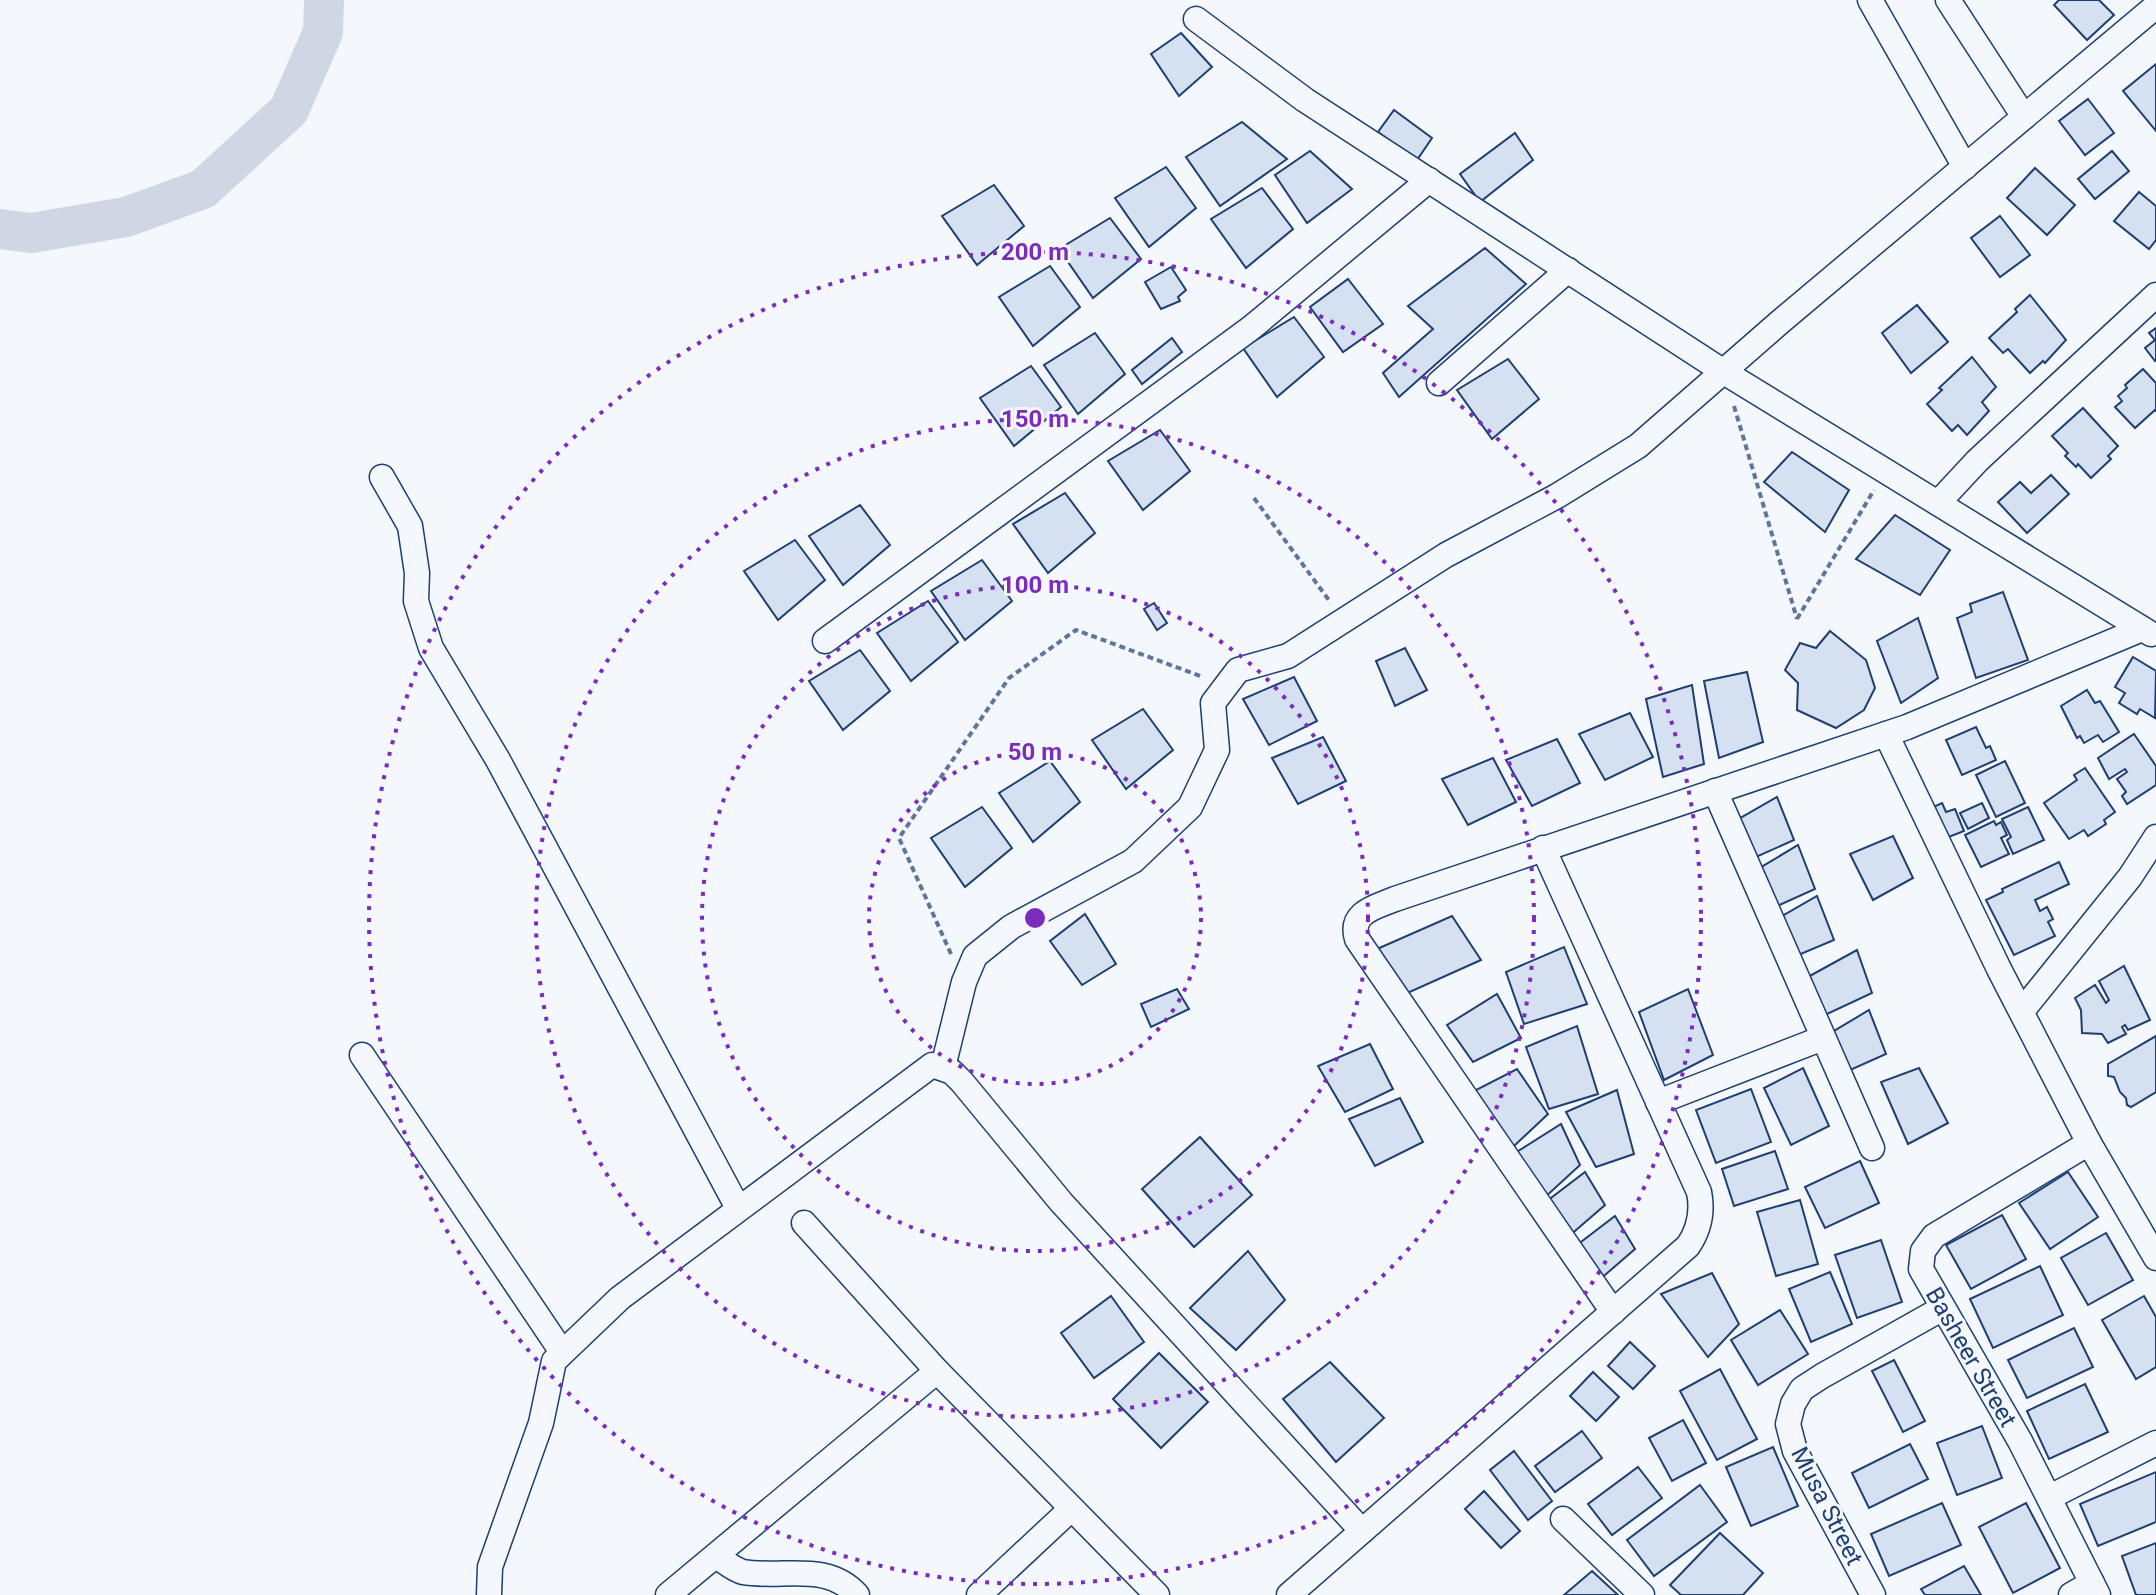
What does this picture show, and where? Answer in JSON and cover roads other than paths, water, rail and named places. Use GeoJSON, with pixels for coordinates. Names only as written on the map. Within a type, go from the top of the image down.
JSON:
{"type":"FeatureCollection","features":[{"type":"Feature","properties":{"kind":"street"},"geometry":{"type":"LineString","coordinates":[[1870,0],[1965,167]]}},
{"type":"Feature","properties":{"kind":"street"},"geometry":{"type":"LineString","coordinates":[[1948,0],[2024,117]]}},
{"type":"Feature","properties":{"kind":"street"},"geometry":{"type":"LineString","coordinates":[[943,1067],[964,982],[975,956],[1011,927],[1133,861],[1190,807],[1217,750],[1213,703],[1238,670],[1288,656],[1446,555],[1557,496],[1638,446],[1780,322],[2156,6]]}},
{"type":"Feature","properties":{"kind":"street"},"geometry":{"type":"LineString","coordinates":[[1196,19],[1305,100],[1724,372],[2149,633]]}},
{"type":"Feature","properties":{"kind":"street"},"geometry":{"type":"LineString","coordinates":[[825,641],[1251,328],[1429,180]]}},
{"type":"Feature","properties":{"kind":"street"},"geometry":{"type":"LineString","coordinates":[[1439,383],[1568,270]]}},
{"type":"Feature","properties":{"kind":"street"},"geometry":{"type":"LineString","coordinates":[[1938,503],[1977,461],[2156,295]]}},
{"type":"Feature","properties":{"kind":"street"},"geometry":{"type":"LineString","coordinates":[[382,477],[410,526],[417,573],[416,601],[431,648],[498,760],[738,1208]]}},
{"type":"Feature","properties":{"kind":"street"},"geometry":{"type":"LineString","coordinates":[[1613,1312],[1355,933],[1358,918],[1364,912],[1543,848],[1886,734],[2149,633]]}},
{"type":"Feature","properties":{"kind":"street"},"geometry":{"type":"LineString","coordinates":[[1886,734],[1999,969],[2089,1143],[2156,1258]]}},
{"type":"Feature","properties":{"kind":"street"},"geometry":{"type":"LineString","coordinates":[[1715,791],[1872,1148]]}},
{"type":"Feature","properties":{"kind":"street"},"geometry":{"type":"LineString","coordinates":[[2022,1011],[2130,877],[2156,837]]}},
{"type":"Feature","properties":{"kind":"street"},"geometry":{"type":"LineString","coordinates":[[1289,1595],[1688,1246],[1697,1231],[1701,1212],[1699,1192],[1543,848]]}},
{"type":"Feature","properties":{"kind":"street"},"geometry":{"type":"LineString","coordinates":[[1658,1102],[1823,1038]]}},
{"type":"Feature","properties":{"kind":"street"},"geometry":{"type":"LineString","coordinates":[[362,1055],[562,1352]]}},
{"type":"Feature","properties":{"kind":"street"},"geometry":{"type":"LineString","coordinates":[[489,1595],[490,1567],[541,1423],[554,1361],[620,1298],[932,1065],[943,1067],[962,1082],[1061,1202],[1362,1531]]}},
{"type":"Feature","properties":{"kind":"street","name":"Basheer Street"},"geometry":{"type":"LineString","coordinates":[[2087,1591],[2050,1497],[1921,1269],[1923,1251],[1934,1236],[2089,1143]]}},
{"type":"Feature","properties":{"kind":"street"},"geometry":{"type":"LineString","coordinates":[[804,1223],[937,1371],[1157,1595]]}},
{"type":"Feature","properties":{"kind":"street","name":"Musa Street"},"geometry":{"type":"LineString","coordinates":[[1873,1595],[1795,1451],[1788,1424],[1793,1404],[1802,1389],[1943,1308]]}},
{"type":"Feature","properties":{"kind":"street"},"geometry":{"type":"LineString","coordinates":[[668,1595],[937,1371]]}},
{"type":"Feature","properties":{"kind":"street"},"geometry":{"type":"LineString","coordinates":[[2050,1497],[2156,1443]]}},
{"type":"Feature","properties":{"kind":"street"},"geometry":{"type":"LineString","coordinates":[[979,1595],[1071,1509]]}},
{"type":"Feature","properties":{"kind":"street"},"geometry":{"type":"LineString","coordinates":[[1563,1519],[1642,1595]]}},
{"type":"Feature","properties":{"kind":"street"},"geometry":{"type":"LineString","coordinates":[[716,1556],[741,1572],[811,1572],[849,1586],[857,1595]]}},
{"type":"Feature","properties":{"kind":"waterway"},"geometry":{"type":"LineString","coordinates":[[0,229],[31,233],[126,217],[203,189],[289,110],[323,32],[324,0]]}}]}
